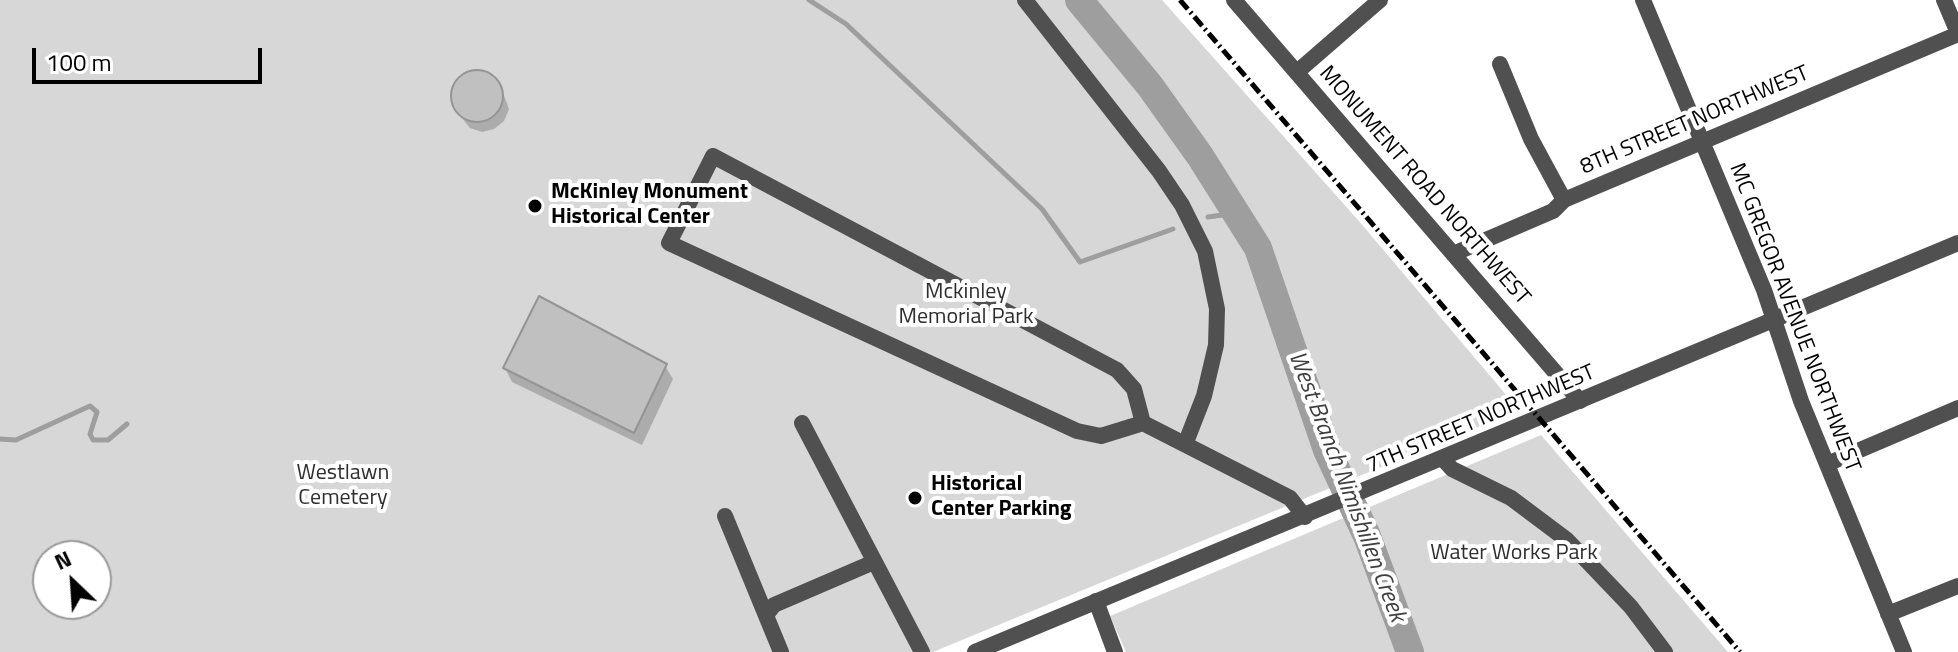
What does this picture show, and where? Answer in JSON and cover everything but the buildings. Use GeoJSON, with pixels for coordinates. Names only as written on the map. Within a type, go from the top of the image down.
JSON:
{"type":"FeatureCollection","features":[{"type":"Feature","properties":{"kind":"street"},"geometry":{"type":"LineString","coordinates":[[1025,0],[1159,171],[1205,251],[1217,309],[1216,345],[1204,396],[1186,442]]}},
{"type":"Feature","properties":{"kind":"street","name":"MONUMENT ROAD NORTHWEST"},"geometry":{"type":"LineString","coordinates":[[1234,0],[1580,401]]}},
{"type":"Feature","properties":{"kind":"street"},"geometry":{"type":"LineString","coordinates":[[1297,72],[1380,0]]}},
{"type":"Feature","properties":{"kind":"street","name":"MC GREGOR AVENUE NORTHWEST"},"geometry":{"type":"LineString","coordinates":[[1643,0],[1904,652]]}},
{"type":"Feature","properties":{"kind":"street"},"geometry":{"type":"LineString","coordinates":[[1944,0],[1958,34]]}},
{"type":"Feature","properties":{"kind":"street","name":"8TH STREET NORTHWEST"},"geometry":{"type":"LineString","coordinates":[[1453,254],[1553,211],[1564,200],[1958,34]]}},
{"type":"Feature","properties":{"kind":"street"},"geometry":{"type":"LineString","coordinates":[[1500,64],[1531,139],[1564,200]]}},
{"type":"Feature","properties":{"kind":"street"},"geometry":{"type":"LineString","coordinates":[[1143,423],[1134,389],[1117,370],[713,156],[669,243],[1077,431],[1101,436],[1143,423],[1186,442],[1290,498],[1311,515]]}},
{"type":"Feature","properties":{"kind":"street","name":"7TH STREET NORTHWEST"},"geometry":{"type":"LineString","coordinates":[[975,652],[1311,515],[1958,243]]}},
{"type":"Feature","properties":{"kind":"street"},"geometry":{"type":"LineString","coordinates":[[1827,464],[1958,408]]}},
{"type":"Feature","properties":{"kind":"street"},"geometry":{"type":"LineString","coordinates":[[802,423],[922,652]]}},
{"type":"Feature","properties":{"kind":"street"},"geometry":{"type":"LineString","coordinates":[[1443,459],[1452,469],[1511,498],[1567,540],[1631,607],[1665,652]]}},
{"type":"Feature","properties":{"kind":"street"},"geometry":{"type":"LineString","coordinates":[[725,516],[781,652]]}},
{"type":"Feature","properties":{"kind":"street"},"geometry":{"type":"LineString","coordinates":[[766,615],[774,605],[874,562]]}},
{"type":"Feature","properties":{"kind":"street"},"geometry":{"type":"LineString","coordinates":[[1888,614],[1958,586]]}},
{"type":"Feature","properties":{"kind":"street"},"geometry":{"type":"LineString","coordinates":[[1096,601],[1115,652]]}},
{"type":"Feature","properties":{"kind":"green space","name":"Mckinley Memorial Park"},"geometry":{"type":"Polygon","coordinates":[[[0,0],[1162,0],[1358,220],[1519,410],[933,652],[0,652],[0,0]]]}},
{"type":"Feature","properties":{"kind":"green space","name":"Water Works Park"},"geometry":{"type":"Polygon","coordinates":[[[1541,435],[1728,652],[1126,652],[1110,616],[1541,435]]]}},
{"type":"Feature","properties":{"kind":"waterway"},"geometry":{"type":"LineString","coordinates":[[809,0],[846,24],[1042,209],[1080,262],[1173,229]]}},
{"type":"Feature","properties":{"kind":"waterway","name":"West Branch Nimishillen Creek"},"geometry":{"type":"LineString","coordinates":[[1079,0],[1150,86],[1200,156],[1258,248],[1327,450],[1367,536],[1410,652]]}},
{"type":"Feature","properties":{"kind":"waterway"},"geometry":{"type":"LineString","coordinates":[[1208,217],[1237,213]]}},
{"type":"Feature","properties":{"kind":"waterway"},"geometry":{"type":"LineString","coordinates":[[0,439],[16,440],[90,406],[97,412],[90,434],[93,440],[108,440],[127,424]]}},
{"type":"Feature","properties":{"kind":"railway"},"geometry":{"type":"LineString","coordinates":[[1180,0],[1740,652]]}},
{"type":"Feature","properties":{"kind":"place","name":"McKinley Monument Historical Center"},"geometry":{"type":"Point","coordinates":[535,206]}},
{"type":"Feature","properties":{"kind":"place","name":"Historical Center Parking"},"geometry":{"type":"Point","coordinates":[915,498]}},
{"type":"Feature","properties":{"kind":"park label","name":"Westlawn Cemetery"},"geometry":{"type":"Point","coordinates":[343,486]}}]}
